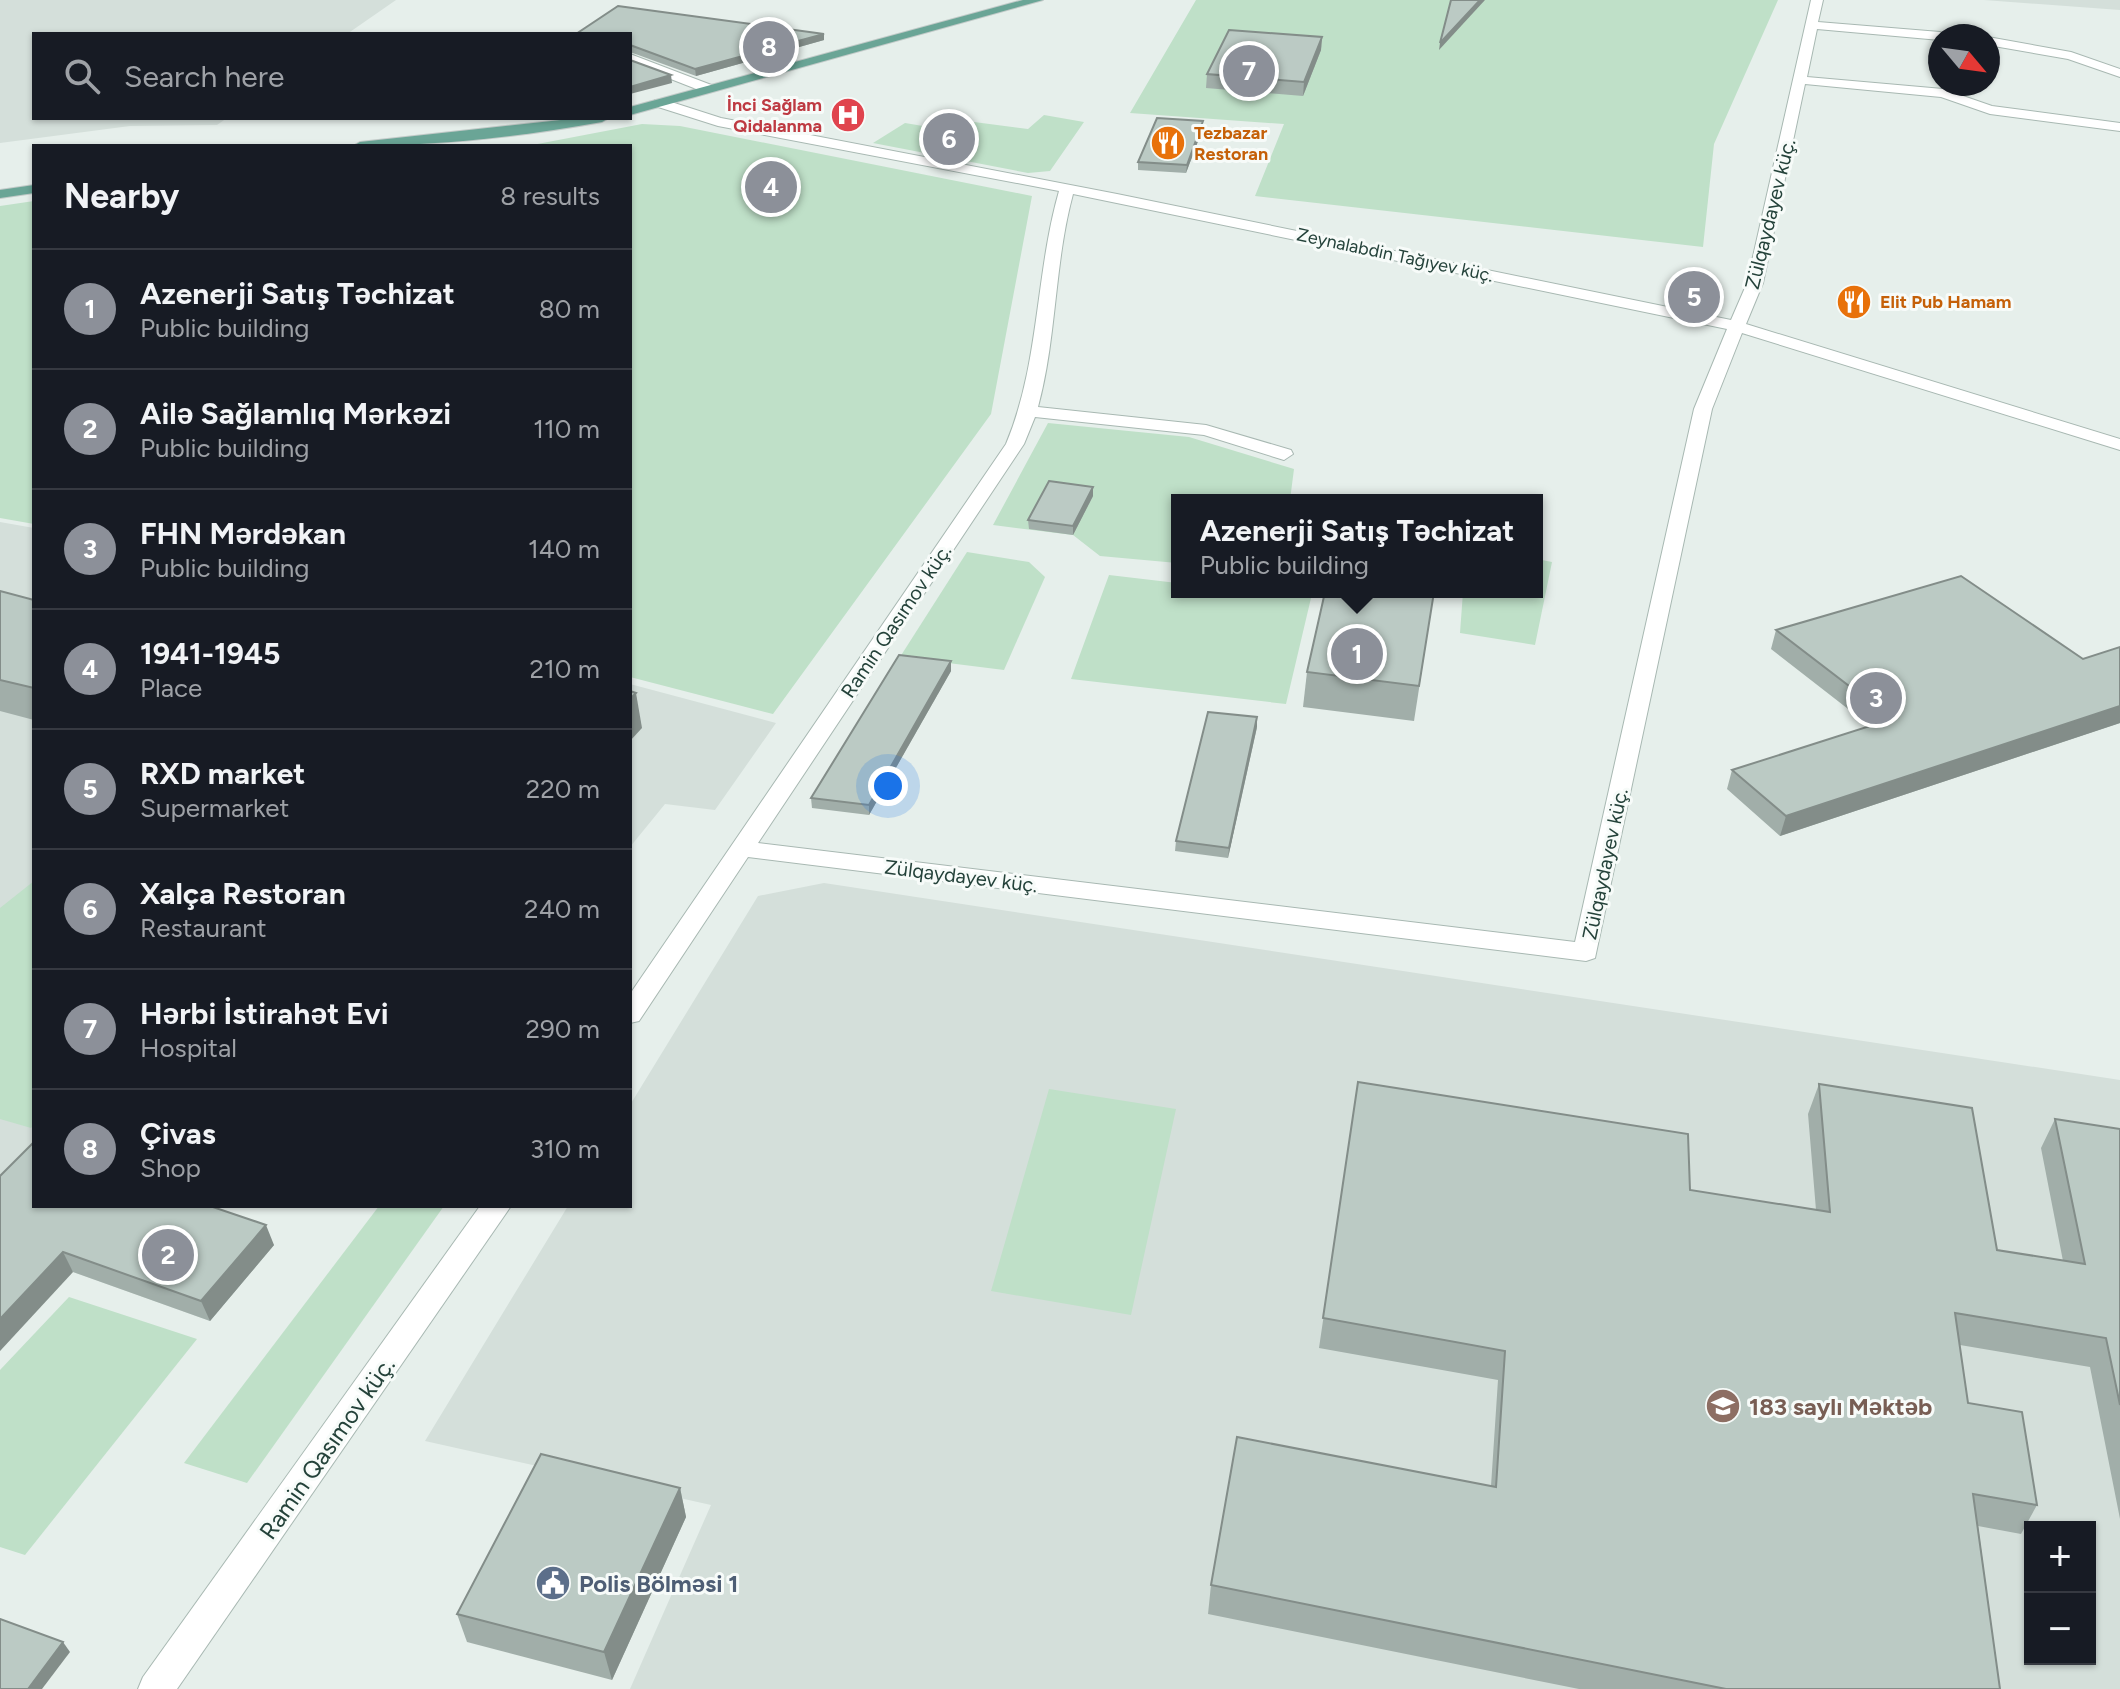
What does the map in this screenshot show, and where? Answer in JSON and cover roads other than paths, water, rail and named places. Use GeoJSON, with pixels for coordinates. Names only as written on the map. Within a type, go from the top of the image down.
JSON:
{"type":"FeatureCollection","features":[{"type":"Feature","properties":{"kind":"main road"},"geometry":{"type":"LineString","coordinates":[[632,110],[1037,0]]}},
{"type":"Feature","properties":{"kind":"main road"},"geometry":{"type":"LineString","coordinates":[[380,144],[551,127],[591,120]]}},
{"type":"Feature","properties":{"kind":"main road"},"geometry":{"type":"LineString","coordinates":[[0,194],[32,189]]}},
{"type":"Feature","properties":{"kind":"street","name":"Zülqaydayev küç."},"geometry":{"type":"LineString","coordinates":[[743,849],[1586,952],[1703,409],[1717,366],[1755,283],[1817,0]]}},
{"type":"Feature","properties":{"kind":"street"},"geometry":{"type":"LineString","coordinates":[[1813,25],[1928,35]]}},
{"type":"Feature","properties":{"kind":"street"},"geometry":{"type":"LineString","coordinates":[[2000,43],[2071,56],[2120,73]]}},
{"type":"Feature","properties":{"kind":"street"},"geometry":{"type":"LineString","coordinates":[[632,59],[709,89]]}},
{"type":"Feature","properties":{"kind":"street"},"geometry":{"type":"LineString","coordinates":[[1801,80],[1943,93],[1990,110],[2120,127]]}},
{"type":"Feature","properties":{"kind":"street","name":"Zeynalabdin Tağıyev küç."},"geometry":{"type":"LineString","coordinates":[[660,103],[718,122],[1067,189],[1737,326],[2120,445]]}},
{"type":"Feature","properties":{"kind":"street","name":"Ramin Qasımov küç."},"geometry":{"type":"LineString","coordinates":[[632,1011],[1015,444],[1036,387],[1058,219],[1067,189]]}},
{"type":"Feature","properties":{"kind":"street"},"geometry":{"type":"LineString","coordinates":[[1028,411],[1206,430],[1284,454]]}},
{"type":"Feature","properties":{"kind":"street","name":"Ramin Qasımov küç."},"geometry":{"type":"LineString","coordinates":[[156,1689],[495,1208]]}},
{"type":"Feature","properties":{"kind":"place","name":"Çivas"},"geometry":{"type":"Point","coordinates":[769,47]}},
{"type":"Feature","properties":{"kind":"place","name":"Hərbi İstirahət Evi"},"geometry":{"type":"Point","coordinates":[1249,71]}},
{"type":"Feature","properties":{"kind":"place","name":"İnci Sağlam Qidalanma"},"geometry":{"type":"Point","coordinates":[848,115]}},
{"type":"Feature","properties":{"kind":"place","name":"Xalça Restoran"},"geometry":{"type":"Point","coordinates":[949,139]}},
{"type":"Feature","properties":{"kind":"place","name":"Tezbazar Restoran"},"geometry":{"type":"Point","coordinates":[1168,143]}},
{"type":"Feature","properties":{"kind":"place","name":"1941-1945"},"geometry":{"type":"Point","coordinates":[771,187]}},
{"type":"Feature","properties":{"kind":"place","name":"RXD market"},"geometry":{"type":"Point","coordinates":[1694,297]}},
{"type":"Feature","properties":{"kind":"place","name":"Elit Pub Hamam"},"geometry":{"type":"Point","coordinates":[1854,302]}},
{"type":"Feature","properties":{"kind":"place","name":"Azenerji Satış Təchizat"},"geometry":{"type":"Point","coordinates":[1357,654]}},
{"type":"Feature","properties":{"kind":"place","name":"FHN Mərdəkan"},"geometry":{"type":"Point","coordinates":[1876,698]}},
{"type":"Feature","properties":{"kind":"place","name":"Ailə Sağlamlıq Mərkəzi"},"geometry":{"type":"Point","coordinates":[168,1255]}},
{"type":"Feature","properties":{"kind":"place","name":"183 saylı Məktəb"},"geometry":{"type":"Point","coordinates":[1723,1406]}},
{"type":"Feature","properties":{"kind":"place","name":"Polis Bölməsi 1"},"geometry":{"type":"Point","coordinates":[553,1583]}}]}
